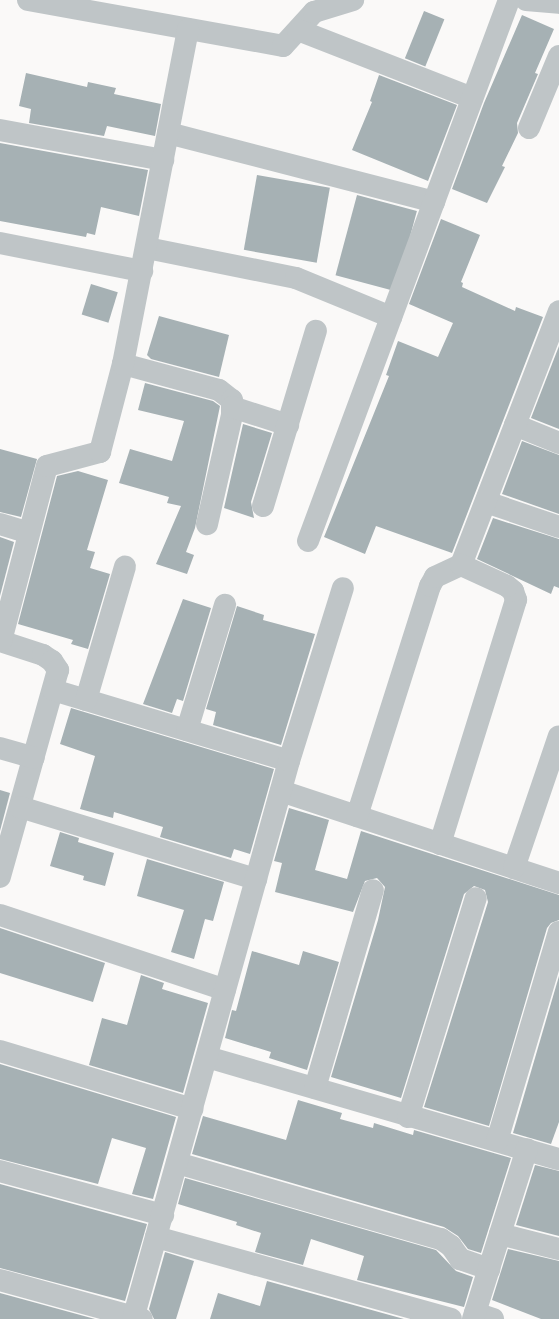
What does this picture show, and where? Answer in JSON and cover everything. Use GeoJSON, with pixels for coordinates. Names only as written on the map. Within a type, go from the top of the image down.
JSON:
{"type":"FeatureCollection","features":[{"type":"Feature","properties":{"kind":"street"},"geometry":{"type":"LineString","coordinates":[[28,0],[85,5],[188,29],[283,46],[314,12],[354,0]]}},
{"type":"Feature","properties":{"kind":"street"},"geometry":{"type":"LineString","coordinates":[[308,541],[509,0]]}},
{"type":"Feature","properties":{"kind":"street"},"geometry":{"type":"LineString","coordinates":[[526,0],[559,3]]}},
{"type":"Feature","properties":{"kind":"street"},"geometry":{"type":"LineString","coordinates":[[0,877],[5,842],[20,807],[58,670],[52,661],[44,655],[1,641],[47,466],[100,452],[123,364],[147,248],[188,29]]}},
{"type":"Feature","properties":{"kind":"street"},"geometry":{"type":"LineString","coordinates":[[298,30],[472,98]]}},
{"type":"Feature","properties":{"kind":"street"},"geometry":{"type":"LineString","coordinates":[[528,128],[559,56]]}},
{"type":"Feature","properties":{"kind":"street"},"geometry":{"type":"LineString","coordinates":[[0,130],[163,160]]}},
{"type":"Feature","properties":{"kind":"street"},"geometry":{"type":"LineString","coordinates":[[168,133],[434,202]]}},
{"type":"Feature","properties":{"kind":"street"},"geometry":{"type":"LineString","coordinates":[[0,243],[142,271]]}},
{"type":"Feature","properties":{"kind":"street"},"geometry":{"type":"LineString","coordinates":[[147,248],[296,278],[391,317]]}},
{"type":"Feature","properties":{"kind":"street"},"geometry":{"type":"LineString","coordinates":[[357,816],[430,586],[435,577],[461,565],[559,311]]}},
{"type":"Feature","properties":{"kind":"street"},"geometry":{"type":"LineString","coordinates":[[264,506],[316,331]]}},
{"type":"Feature","properties":{"kind":"street"},"geometry":{"type":"LineString","coordinates":[[123,364],[219,390],[232,400],[232,407],[207,524]]}},
{"type":"Feature","properties":{"kind":"street"},"geometry":{"type":"LineString","coordinates":[[232,407],[288,425]]}},
{"type":"Feature","properties":{"kind":"street"},"geometry":{"type":"LineString","coordinates":[[515,426],[559,443]]}},
{"type":"Feature","properties":{"kind":"street"},"geometry":{"type":"LineString","coordinates":[[486,502],[559,527]]}},
{"type":"Feature","properties":{"kind":"street"},"geometry":{"type":"LineString","coordinates":[[0,524],[30,533]]}},
{"type":"Feature","properties":{"kind":"street"},"geometry":{"type":"LineString","coordinates":[[440,844],[516,600],[513,591],[507,586],[461,565]]}},
{"type":"Feature","properties":{"kind":"street"},"geometry":{"type":"LineString","coordinates":[[86,700],[125,567]]}},
{"type":"Feature","properties":{"kind":"street"},"geometry":{"type":"LineString","coordinates":[[0,1280],[137,1318],[156,1237],[289,762],[343,588]]}},
{"type":"Feature","properties":{"kind":"street"},"geometry":{"type":"LineString","coordinates":[[187,730],[225,605]]}},
{"type":"Feature","properties":{"kind":"street"},"geometry":{"type":"LineString","coordinates":[[53,690],[289,762]]}},
{"type":"Feature","properties":{"kind":"street"},"geometry":{"type":"LineString","coordinates":[[514,868],[559,736]]}},
{"type":"Feature","properties":{"kind":"street"},"geometry":{"type":"LineString","coordinates":[[0,748],[34,758]]}},
{"type":"Feature","properties":{"kind":"street"},"geometry":{"type":"LineString","coordinates":[[281,792],[559,883]]}},
{"type":"Feature","properties":{"kind":"street"},"geometry":{"type":"LineString","coordinates":[[20,807],[256,879]]}},
{"type":"Feature","properties":{"kind":"street"},"geometry":{"type":"LineString","coordinates":[[315,1088],[373,890]]}},
{"type":"Feature","properties":{"kind":"street"},"geometry":{"type":"LineString","coordinates":[[408,1117],[476,898]]}},
{"type":"Feature","properties":{"kind":"street"},"geometry":{"type":"LineString","coordinates":[[0,915],[225,990]]}},
{"type":"Feature","properties":{"kind":"street"},"geometry":{"type":"LineString","coordinates":[[497,1141],[559,932]]}},
{"type":"Feature","properties":{"kind":"street"},"geometry":{"type":"LineString","coordinates":[[0,1052],[192,1109]]}},
{"type":"Feature","properties":{"kind":"street"},"geometry":{"type":"LineString","coordinates":[[207,1057],[408,1117],[559,1159]]}},
{"type":"Feature","properties":{"kind":"street"},"geometry":{"type":"LineString","coordinates":[[480,1317],[489,1269],[527,1149]]}},
{"type":"Feature","properties":{"kind":"street"},"geometry":{"type":"LineString","coordinates":[[177,1163],[441,1239],[451,1246],[460,1259],[489,1269]]}},
{"type":"Feature","properties":{"kind":"street"},"geometry":{"type":"LineString","coordinates":[[0,1171],[163,1214]]}},
{"type":"Feature","properties":{"kind":"street"},"geometry":{"type":"LineString","coordinates":[[500,1234],[559,1249]]}},
{"type":"Feature","properties":{"kind":"street"},"geometry":{"type":"LineString","coordinates":[[156,1237],[451,1319]]}},
{"type":"Feature","properties":{"kind":"building"},"geometry":{"type":"Polygon","coordinates":[[[424,11],[444,19],[425,67],[405,58],[424,11]]]}},
{"type":"Feature","properties":{"kind":"building"},"geometry":{"type":"Polygon","coordinates":[[[522,15],[554,29],[535,73],[538,74],[517,123],[518,133],[502,166],[505,167],[487,203],[452,189],[484,103],[522,15]]]}},
{"type":"Feature","properties":{"kind":"building"},"geometry":{"type":"Polygon","coordinates":[[[26,73],[87,87],[88,82],[116,88],[114,94],[161,104],[155,136],[107,126],[104,136],[29,123],[31,109],[19,106],[26,73]]]}},
{"type":"Feature","properties":{"kind":"building"},"geometry":{"type":"Polygon","coordinates":[[[379,75],[457,105],[428,181],[352,150],[372,102],[370,101],[379,75]]]}},
{"type":"Feature","properties":{"kind":"building"},"geometry":{"type":"Polygon","coordinates":[[[0,143],[148,170],[139,216],[101,207],[95,235],[87,233],[86,237],[0,221],[0,143]]]}},
{"type":"Feature","properties":{"kind":"building"},"geometry":{"type":"Polygon","coordinates":[[[257,175],[330,188],[317,263],[244,250],[257,175]]]}},
{"type":"Feature","properties":{"kind":"building"},"geometry":{"type":"Polygon","coordinates":[[[357,195],[417,211],[395,291],[336,275],[357,195]]]}},
{"type":"Feature","properties":{"kind":"building"},"geometry":{"type":"Polygon","coordinates":[[[441,219],[480,235],[461,282],[463,283],[462,287],[515,311],[516,307],[543,317],[452,553],[376,526],[365,554],[324,537],[389,376],[386,375],[398,341],[438,357],[453,323],[409,304],[441,219]]]}},
{"type":"Feature","properties":{"kind":"building"},"geometry":{"type":"Polygon","coordinates":[[[91,284],[118,292],[108,323],[82,315],[91,284]]]}},
{"type":"Feature","properties":{"kind":"building"},"geometry":{"type":"Polygon","coordinates":[[[159,316],[229,335],[219,377],[151,359],[147,355],[159,316]]]}},
{"type":"Feature","properties":{"kind":"building"},"geometry":{"type":"Polygon","coordinates":[[[559,346],[559,429],[531,418],[559,346]]]}},
{"type":"Feature","properties":{"kind":"building"},"geometry":{"type":"Polygon","coordinates":[[[145,383],[213,401],[220,406],[195,528],[186,552],[194,555],[187,574],[156,564],[181,506],[167,503],[169,497],[119,483],[130,449],[172,461],[184,421],[138,410],[145,383]]]}},
{"type":"Feature","properties":{"kind":"building"},"geometry":{"type":"Polygon","coordinates":[[[243,424],[272,433],[251,502],[254,518],[224,508],[243,424]]]}},
{"type":"Feature","properties":{"kind":"building"},"geometry":{"type":"Polygon","coordinates":[[[522,441],[559,455],[559,514],[502,494],[522,441]]]}},
{"type":"Feature","properties":{"kind":"building"},"geometry":{"type":"Polygon","coordinates":[[[0,449],[37,459],[21,517],[0,512],[0,449]]]}},
{"type":"Feature","properties":{"kind":"building"},"geometry":{"type":"Polygon","coordinates":[[[78,471],[108,480],[87,550],[95,552],[90,568],[110,574],[88,649],[71,644],[73,640],[18,624],[57,476],[78,471]]]}},
{"type":"Feature","properties":{"kind":"building"},"geometry":{"type":"Polygon","coordinates":[[[493,518],[559,539],[559,588],[554,586],[551,594],[477,559],[493,518]]]}},
{"type":"Feature","properties":{"kind":"building"},"geometry":{"type":"Polygon","coordinates":[[[0,537],[14,542],[0,596],[0,537]]]}},
{"type":"Feature","properties":{"kind":"building"},"geometry":{"type":"Polygon","coordinates":[[[183,599],[211,608],[183,701],[177,699],[172,713],[143,704],[183,599]]]}},
{"type":"Feature","properties":{"kind":"building"},"geometry":{"type":"Polygon","coordinates":[[[237,606],[264,615],[263,620],[315,634],[281,745],[213,725],[216,712],[206,709],[237,606]]]}},
{"type":"Feature","properties":{"kind":"building"},"geometry":{"type":"Polygon","coordinates":[[[71,708],[274,769],[250,854],[234,849],[231,858],[160,837],[163,827],[114,812],[113,818],[80,809],[95,756],[60,744],[71,708]]]}},
{"type":"Feature","properties":{"kind":"building"},"geometry":{"type":"Polygon","coordinates":[[[0,790],[10,793],[0,831],[0,790]]]}},
{"type":"Feature","properties":{"kind":"building"},"geometry":{"type":"Polygon","coordinates":[[[289,808],[329,820],[315,870],[347,879],[361,831],[559,895],[559,920],[551,923],[547,928],[489,1126],[424,1107],[488,902],[485,890],[474,886],[464,894],[401,1098],[331,1077],[378,920],[385,887],[377,878],[365,881],[353,912],[275,892],[282,863],[274,861],[289,808]]]}},
{"type":"Feature","properties":{"kind":"building"},"geometry":{"type":"Polygon","coordinates":[[[60,832],[79,838],[78,842],[114,853],[105,886],[83,880],[84,876],[50,866],[60,832]]]}},
{"type":"Feature","properties":{"kind":"building"},"geometry":{"type":"Polygon","coordinates":[[[147,859],[224,882],[213,921],[205,919],[194,959],[171,952],[184,910],[137,896],[147,859]]]}},
{"type":"Feature","properties":{"kind":"building"},"geometry":{"type":"Polygon","coordinates":[[[0,928],[105,963],[93,1002],[0,973],[0,928]]]}},
{"type":"Feature","properties":{"kind":"building"},"geometry":{"type":"Polygon","coordinates":[[[252,951],[299,965],[303,951],[339,962],[307,1070],[269,1058],[271,1052],[225,1038],[232,1010],[236,1011],[252,951]]]}},
{"type":"Feature","properties":{"kind":"building"},"geometry":{"type":"Polygon","coordinates":[[[141,975],[164,983],[162,989],[208,1003],[183,1093],[89,1065],[102,1018],[127,1025],[141,975]]]}},
{"type":"Feature","properties":{"kind":"building"},"geometry":{"type":"Polygon","coordinates":[[[559,976],[559,1122],[551,1144],[513,1133],[559,976]]]}},
{"type":"Feature","properties":{"kind":"building"},"geometry":{"type":"Polygon","coordinates":[[[0,1064],[176,1117],[153,1199],[132,1194],[146,1148],[112,1138],[98,1184],[0,1159],[0,1064]]]}},
{"type":"Feature","properties":{"kind":"building"},"geometry":{"type":"Polygon","coordinates":[[[298,1100],[342,1113],[340,1119],[373,1128],[374,1123],[413,1135],[414,1130],[511,1158],[481,1253],[468,1249],[458,1236],[444,1227],[192,1154],[203,1116],[286,1140],[298,1100]]]}},
{"type":"Feature","properties":{"kind":"building"},"geometry":{"type":"Polygon","coordinates":[[[535,1165],[559,1171],[559,1236],[516,1225],[535,1165]]]}},
{"type":"Feature","properties":{"kind":"building"},"geometry":{"type":"Polygon","coordinates":[[[185,1178],[436,1250],[456,1271],[473,1277],[464,1307],[357,1280],[364,1256],[311,1239],[303,1265],[255,1252],[261,1233],[236,1225],[237,1222],[178,1204],[185,1178]]]}},
{"type":"Feature","properties":{"kind":"building"},"geometry":{"type":"Polygon","coordinates":[[[0,1184],[147,1224],[125,1301],[0,1268],[0,1184]]]}},
{"type":"Feature","properties":{"kind":"building"},"geometry":{"type":"Polygon","coordinates":[[[508,1249],[559,1261],[559,1319],[541,1319],[492,1300],[508,1249]]]}},
{"type":"Feature","properties":{"kind":"building"},"geometry":{"type":"Polygon","coordinates":[[[165,1252],[194,1261],[176,1319],[154,1319],[149,1309],[165,1252]]]}},
{"type":"Feature","properties":{"kind":"building"},"geometry":{"type":"Polygon","coordinates":[[[267,1281],[404,1319],[210,1319],[218,1293],[260,1306],[267,1281]]]}},
{"type":"Feature","properties":{"kind":"building"},"geometry":{"type":"Polygon","coordinates":[[[0,1293],[95,1319],[0,1319],[0,1293]]]}}]}
